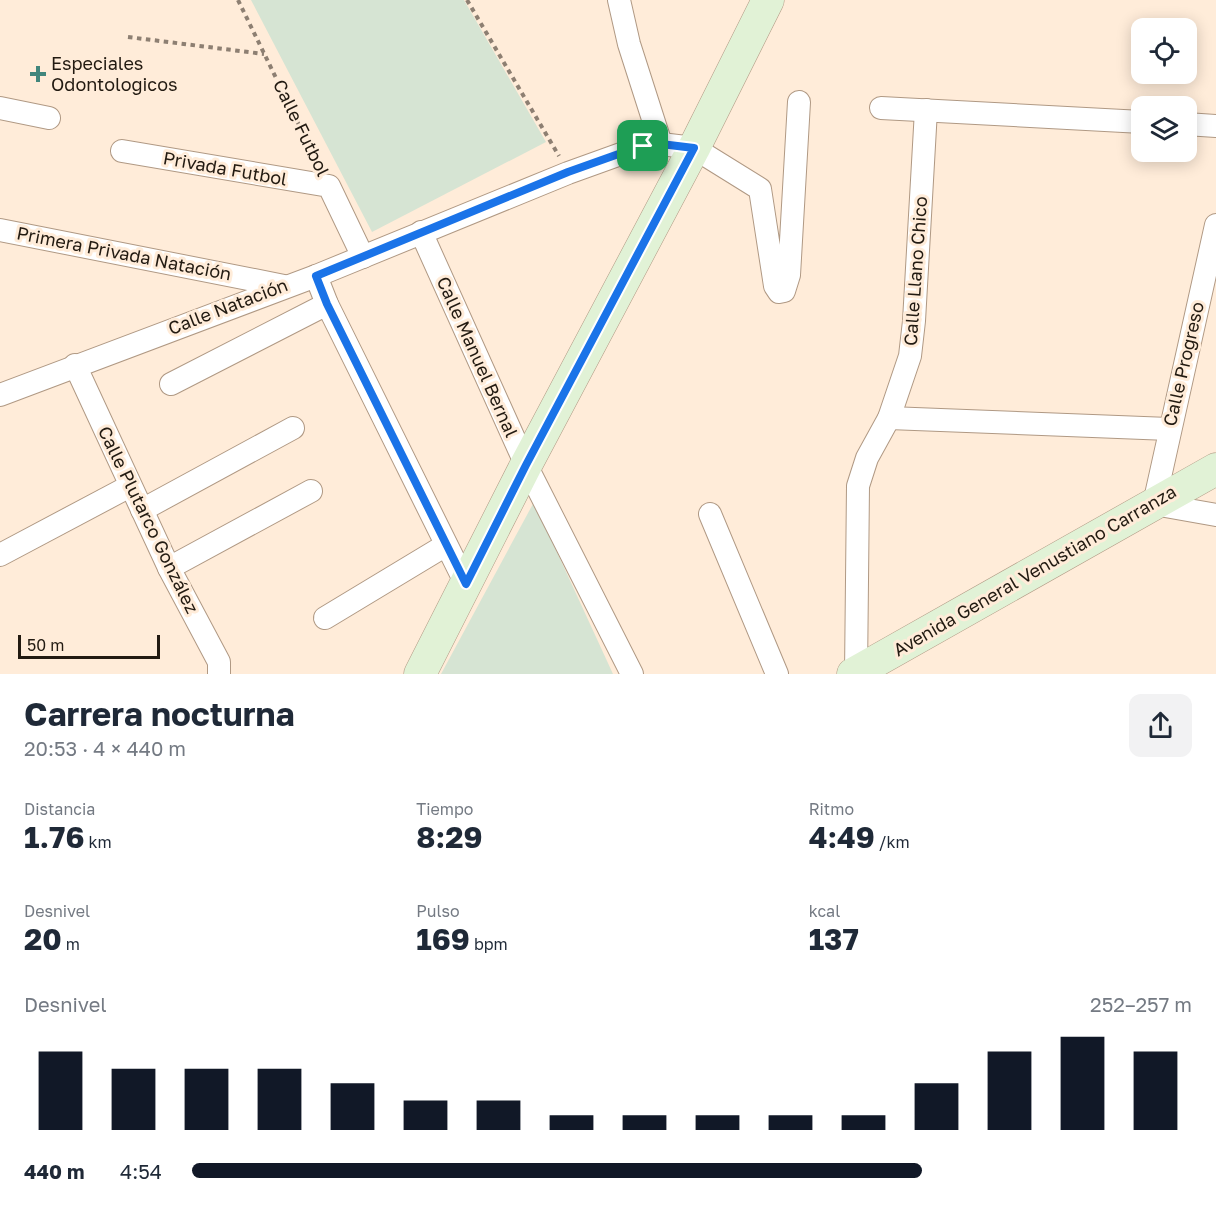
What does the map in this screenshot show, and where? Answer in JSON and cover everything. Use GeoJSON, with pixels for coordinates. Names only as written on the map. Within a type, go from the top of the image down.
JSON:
{"type":"FeatureCollection","features":[{"type":"Feature","properties":{"kind":"main road"},"geometry":{"type":"LineString","coordinates":[[420,674],[526,465],[694,148],[768,0]]}},
{"type":"Feature","properties":{"kind":"main road","name":"Avenida General Venustiano Carranza"},"geometry":{"type":"LineString","coordinates":[[855,673],[1216,469]]}},
{"type":"Feature","properties":{"kind":"street"},"geometry":{"type":"LineString","coordinates":[[619,0],[629,45],[661,144]]}},
{"type":"Feature","properties":{"kind":"street"},"geometry":{"type":"LineString","coordinates":[[694,148],[760,189],[775,286],[779,292],[785,290],[789,275],[799,102]]}},
{"type":"Feature","properties":{"kind":"street"},"geometry":{"type":"LineString","coordinates":[[0,108],[49,118]]}},
{"type":"Feature","properties":{"kind":"street"},"geometry":{"type":"LineString","coordinates":[[881,108],[1131,121]]}},
{"type":"Feature","properties":{"kind":"street","name":"Calle Llano Chico"},"geometry":{"type":"LineString","coordinates":[[855,673],[858,486],[867,458],[889,418],[905,374],[912,340],[926,110]]}},
{"type":"Feature","properties":{"kind":"street"},"geometry":{"type":"LineString","coordinates":[[1197,125],[1216,126]]}},
{"type":"Feature","properties":{"kind":"street","name":"Calle Natación"},"geometry":{"type":"LineString","coordinates":[[0,395],[284,286],[316,276],[568,172],[627,151],[661,144],[694,148]]}},
{"type":"Feature","properties":{"kind":"street","name":"Privada Futbol"},"geometry":{"type":"LineString","coordinates":[[122,151],[329,186]]}},
{"type":"Feature","properties":{"kind":"street","name":"Calle Futbol"},"geometry":{"type":"LineString","coordinates":[[329,186],[363,257]]}},
{"type":"Feature","properties":{"kind":"street","name":"Calle Progreso"},"geometry":{"type":"LineString","coordinates":[[1154,504],[1216,225]]}},
{"type":"Feature","properties":{"kind":"street","name":"Primera Privada Natación"},"geometry":{"type":"LineString","coordinates":[[0,230],[284,286]]}},
{"type":"Feature","properties":{"kind":"street","name":"Calle Manuel Bernal"},"geometry":{"type":"LineString","coordinates":[[421,232],[526,465],[632,674]]}},
{"type":"Feature","properties":{"kind":"street"},"geometry":{"type":"LineString","coordinates":[[316,276],[327,304],[466,584]]}},
{"type":"Feature","properties":{"kind":"street"},"geometry":{"type":"LineString","coordinates":[[171,384],[327,304]]}},
{"type":"Feature","properties":{"kind":"street","name":"Calle Plutarco González"},"geometry":{"type":"LineString","coordinates":[[75,365],[169,568],[219,662],[219,674]]}},
{"type":"Feature","properties":{"kind":"street"},"geometry":{"type":"LineString","coordinates":[[889,418],[1169,429]]}},
{"type":"Feature","properties":{"kind":"street"},"geometry":{"type":"LineString","coordinates":[[142,510],[293,428]]}},
{"type":"Feature","properties":{"kind":"street"},"geometry":{"type":"LineString","coordinates":[[0,555],[130,486]]}},
{"type":"Feature","properties":{"kind":"street"},"geometry":{"type":"LineString","coordinates":[[169,568],[310,491]]}},
{"type":"Feature","properties":{"kind":"street"},"geometry":{"type":"LineString","coordinates":[[1154,504],[1216,515]]}},
{"type":"Feature","properties":{"kind":"street"},"geometry":{"type":"LineString","coordinates":[[710,514],[777,674]]}},
{"type":"Feature","properties":{"kind":"street"},"geometry":{"type":"LineString","coordinates":[[325,618],[446,545]]}},
{"type":"Feature","properties":{"kind":"path","name":"Calle Futbol"},"geometry":{"type":"LineString","coordinates":[[238,0],[329,186]]}},
{"type":"Feature","properties":{"kind":"path"},"geometry":{"type":"LineString","coordinates":[[467,0],[568,172]]}},
{"type":"Feature","properties":{"kind":"path"},"geometry":{"type":"LineString","coordinates":[[128,37],[265,54]]}},
{"type":"Feature","properties":{"kind":"green space"},"geometry":{"type":"Polygon","coordinates":[[[251,0],[464,0],[546,142],[372,232],[251,0]]]}},
{"type":"Feature","properties":{"kind":"green space"},"geometry":{"type":"Polygon","coordinates":[[[534,502],[613,674],[441,674],[534,502]]]}},
{"type":"Feature","properties":{"kind":"place","name":"Especiales Odontologicos"},"geometry":{"type":"Point","coordinates":[38,74]}},
{"type":"Feature","properties":{"kind":"route"},"geometry":{"type":"LineString","coordinates":[[661,144],[694,148],[526,465],[466,584],[327,304],[316,276],[568,172],[643,146],[661,144]]}}]}
